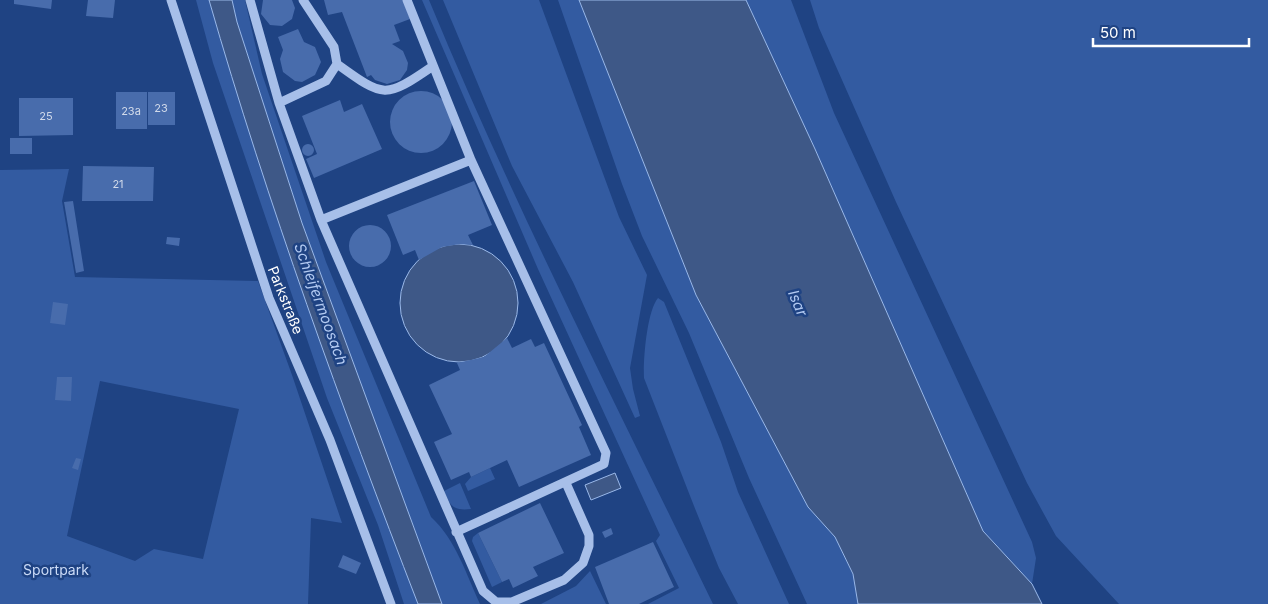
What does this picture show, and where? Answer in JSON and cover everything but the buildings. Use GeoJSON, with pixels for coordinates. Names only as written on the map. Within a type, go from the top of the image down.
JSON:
{"type":"FeatureCollection","features":[{"type":"Feature","properties":{"kind":"street","name":"Parkstraße"},"geometry":{"type":"LineString","coordinates":[[170,0],[269,298],[330,440],[391,604]]}},
{"type":"Feature","properties":{"kind":"street"},"geometry":{"type":"LineString","coordinates":[[250,0],[279,103],[321,220],[456,532],[483,590],[496,602],[512,602],[564,580],[583,563],[590,546],[589,535],[566,483]]}},
{"type":"Feature","properties":{"kind":"street"},"geometry":{"type":"LineString","coordinates":[[279,103],[326,81],[333,73],[337,64],[334,47],[303,0]]}},
{"type":"Feature","properties":{"kind":"street"},"geometry":{"type":"LineString","coordinates":[[407,0],[471,160],[606,453],[604,464],[456,532]]}},
{"type":"Feature","properties":{"kind":"street"},"geometry":{"type":"LineString","coordinates":[[337,64],[362,82],[382,92],[406,85],[433,66]]}},
{"type":"Feature","properties":{"kind":"street"},"geometry":{"type":"LineString","coordinates":[[321,220],[471,160]]}},
{"type":"Feature","properties":{"kind":"green space"},"geometry":{"type":"Polygon","coordinates":[[[196,0],[209,0],[281,229],[361,454],[418,604],[404,604],[378,525],[327,398],[213,63],[196,0]]]}},
{"type":"Feature","properties":{"kind":"green space"},"geometry":{"type":"Polygon","coordinates":[[[232,0],[245,0],[262,74],[326,262],[431,517],[440,526],[454,547],[480,604],[442,604],[302,223],[237,22],[232,0]]]}},
{"type":"Feature","properties":{"kind":"green space"},"geometry":{"type":"Polygon","coordinates":[[[422,0],[429,0],[531,229],[713,604],[648,604],[679,588],[656,541],[660,535],[538,269],[422,0]]]}},
{"type":"Feature","properties":{"kind":"green space"},"geometry":{"type":"Polygon","coordinates":[[[443,0],[539,0],[619,217],[647,275],[630,368],[640,416],[635,418],[573,282],[512,166],[443,0]]]}},
{"type":"Feature","properties":{"kind":"green space"},"geometry":{"type":"Polygon","coordinates":[[[558,0],[579,0],[696,295],[808,507],[835,537],[853,575],[858,604],[807,604],[749,478],[689,333],[642,236],[558,0]]]}},
{"type":"Feature","properties":{"kind":"green space"},"geometry":{"type":"Polygon","coordinates":[[[746,0],[791,0],[834,113],[1032,542],[1036,558],[1032,584],[983,531],[815,149],[746,0]]]}},
{"type":"Feature","properties":{"kind":"green space"},"geometry":{"type":"Polygon","coordinates":[[[810,0],[1268,0],[1268,604],[1119,604],[1056,536],[1027,483],[896,202],[819,28],[810,0]]]}},
{"type":"Feature","properties":{"kind":"green space","name":"Sportpark"},"geometry":{"type":"Polygon","coordinates":[[[69,169],[62,201],[75,277],[258,281],[342,523],[311,518],[308,604],[0,604],[0,170],[69,169]],[[100,381],[67,536],[135,561],[154,549],[203,559],[239,409],[100,381]]]}},
{"type":"Feature","properties":{"kind":"green space"},"geometry":{"type":"Polygon","coordinates":[[[658,298],[664,302],[721,442],[738,492],[789,604],[738,604],[719,568],[644,378],[648,324],[654,304],[658,298]]]}},
{"type":"Feature","properties":{"kind":"green space"},"geometry":{"type":"Polygon","coordinates":[[[490,468],[495,479],[468,491],[465,484],[471,477],[490,468]]]}},
{"type":"Feature","properties":{"kind":"green space"},"geometry":{"type":"Polygon","coordinates":[[[460,483],[471,509],[456,508],[450,504],[446,496],[444,491],[460,483]]]}},
{"type":"Feature","properties":{"kind":"green space"},"geometry":{"type":"Polygon","coordinates":[[[478,533],[502,582],[492,587],[472,541],[473,537],[478,533]]]}},
{"type":"Feature","properties":{"kind":"green space"},"geometry":{"type":"Polygon","coordinates":[[[590,571],[606,604],[541,604],[576,586],[590,571]]]}},
{"type":"Feature","properties":{"kind":"water","name":"Schleifermoosach"},"geometry":{"type":"Polygon","coordinates":[[[209,0],[232,0],[237,22],[302,223],[442,604],[418,604],[361,454],[281,229],[209,0]]]}},
{"type":"Feature","properties":{"kind":"water","name":"Isar"},"geometry":{"type":"Polygon","coordinates":[[[579,0],[746,0],[815,149],[983,531],[1032,584],[1042,604],[858,604],[853,574],[835,537],[808,507],[696,295],[579,0]]]}},
{"type":"Feature","properties":{"kind":"water"},"geometry":{"type":"Polygon","coordinates":[[[459,244],[482,249],[501,261],[513,280],[518,303],[513,326],[501,345],[482,357],[459,362],[436,357],[417,345],[405,326],[400,303],[405,280],[417,261],[436,249],[459,244]]]}},
{"type":"Feature","properties":{"kind":"water"},"geometry":{"type":"Polygon","coordinates":[[[615,473],[621,488],[591,500],[585,485],[615,473]]]}}]}
